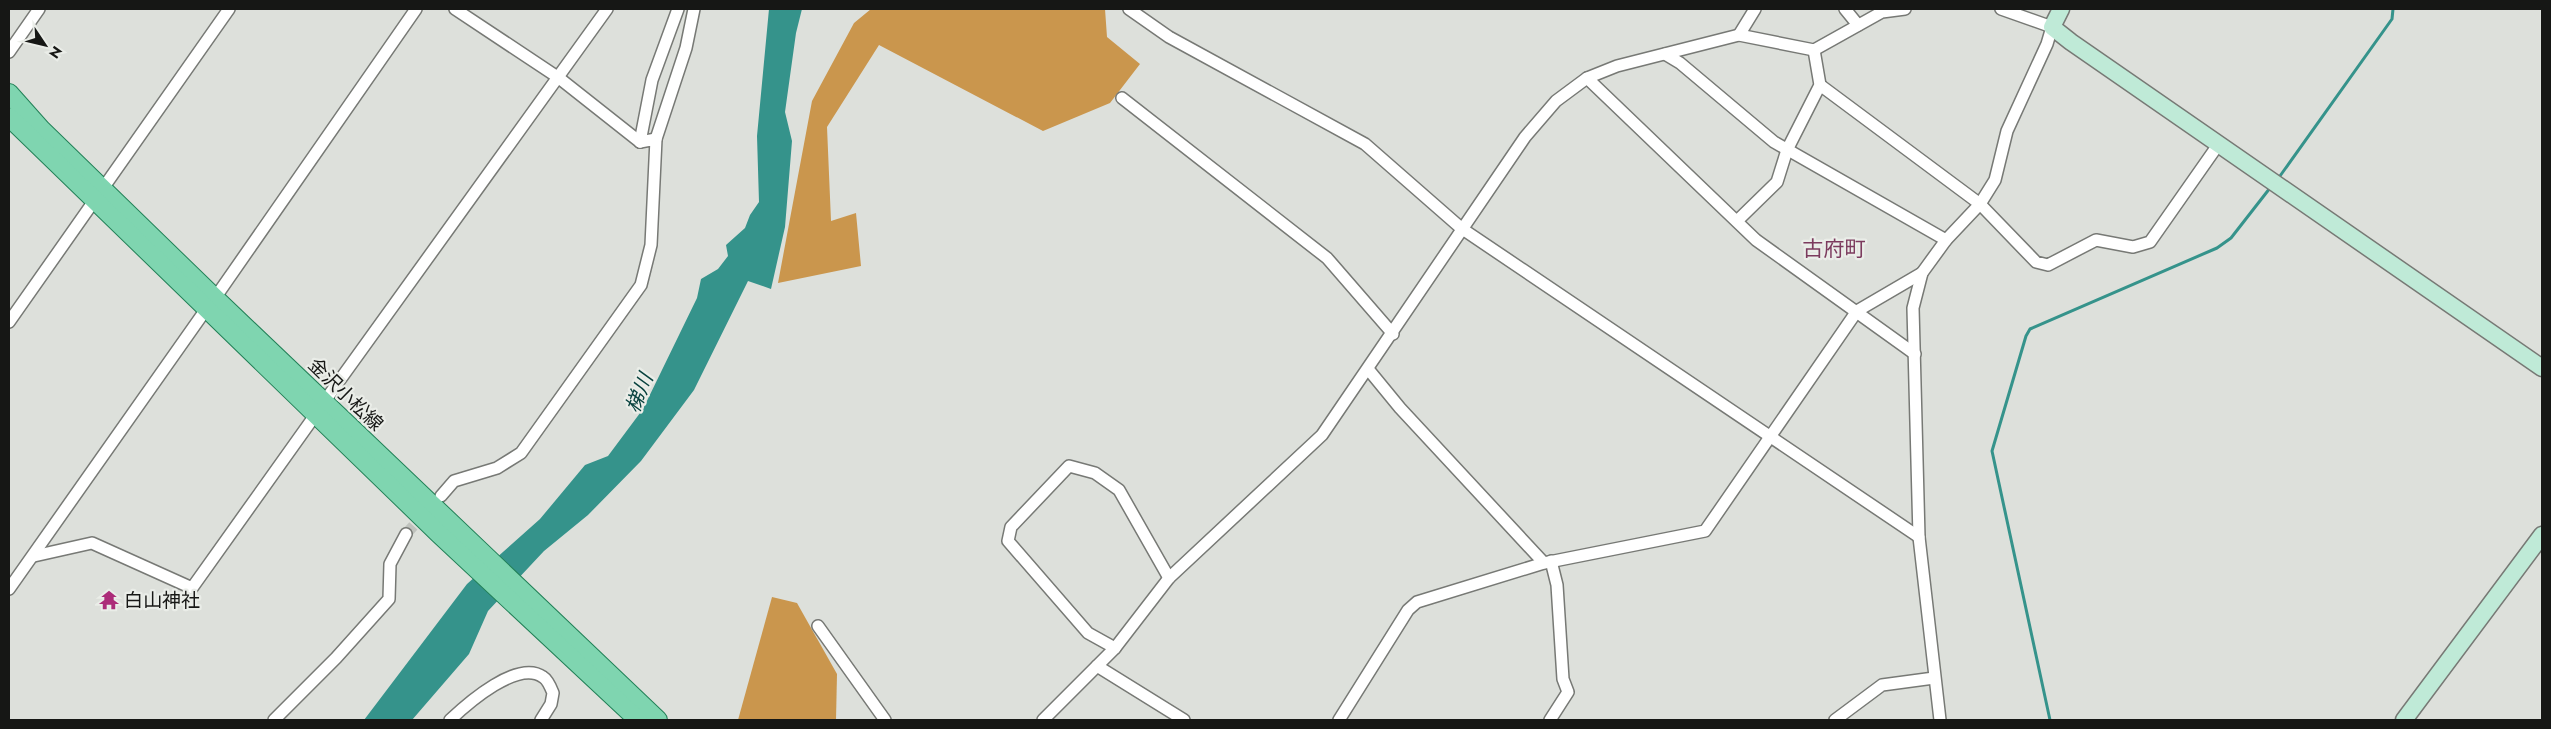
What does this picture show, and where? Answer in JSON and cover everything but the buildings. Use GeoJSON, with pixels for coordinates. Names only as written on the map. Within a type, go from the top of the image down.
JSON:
{"type":"FeatureCollection","features":[{"type":"Feature","properties":{"kind":"main road","name":"金沢小松線"},"geometry":{"type":"LineString","coordinates":[[9,93],[98,195]]}},
{"type":"Feature","properties":{"kind":"main road","name":"金沢小松線"},"geometry":{"type":"LineString","coordinates":[[9,117],[98,195],[211,303],[555,633],[638,720]]}},
{"type":"Feature","properties":{"kind":"main road","name":"金沢小松線"},"geometry":{"type":"LineString","coordinates":[[555,633],[658,720]]}},
{"type":"Feature","properties":{"kind":"street"},"geometry":{"type":"LineString","coordinates":[[9,52],[39,9]]}},
{"type":"Feature","properties":{"kind":"street"},"geometry":{"type":"LineString","coordinates":[[9,322],[229,9]]}},
{"type":"Feature","properties":{"kind":"street"},"geometry":{"type":"LineString","coordinates":[[9,589],[34,556],[416,9]]}},
{"type":"Feature","properties":{"kind":"street"},"geometry":{"type":"LineString","coordinates":[[455,9],[559,78],[640,142],[656,139]]}},
{"type":"Feature","properties":{"kind":"street"},"geometry":{"type":"LineString","coordinates":[[34,556],[92,543],[192,588],[607,9]]}},
{"type":"Feature","properties":{"kind":"street"},"geometry":{"type":"LineString","coordinates":[[640,142],[652,80],[678,9]]}},
{"type":"Feature","properties":{"kind":"street"},"geometry":{"type":"LineString","coordinates":[[441,496],[454,481],[497,468],[521,453],[641,285],[651,245],[656,139],[686,48],[694,9]]}},
{"type":"Feature","properties":{"kind":"street"},"geometry":{"type":"LineString","coordinates":[[1129,9],[1170,37],[1365,144],[1461,228],[1919,537]]}},
{"type":"Feature","properties":{"kind":"street"},"geometry":{"type":"LineString","coordinates":[[1739,36],[1755,9]]}},
{"type":"Feature","properties":{"kind":"street"},"geometry":{"type":"LineString","coordinates":[[1845,9],[1858,25]]}},
{"type":"Feature","properties":{"kind":"street"},"geometry":{"type":"LineString","coordinates":[[1043,720],[1115,648],[1169,578],[1322,435],[1393,334],[1461,228],[1525,137],[1556,101],[1586,78],[1617,66],[1739,36],[1814,50],[1882,12],[1905,9]]}},
{"type":"Feature","properties":{"kind":"street"},"geometry":{"type":"LineString","coordinates":[[2001,9],[2052,27],[2542,368]]}},
{"type":"Feature","properties":{"kind":"street"},"geometry":{"type":"LineString","coordinates":[[1940,720],[1919,537],[1915,354],[1912,308],[1922,273],[1946,240],[1980,204],[1995,180],[2007,131],[2061,9]]}},
{"type":"Feature","properties":{"kind":"street"},"geometry":{"type":"LineString","coordinates":[[1737,221],[1777,182],[1787,150],[1820,85],[1814,50]]}},
{"type":"Feature","properties":{"kind":"street"},"geometry":{"type":"LineString","coordinates":[[1664,54],[1680,63],[1774,142],[1946,240]]}},
{"type":"Feature","properties":{"kind":"street"},"geometry":{"type":"LineString","coordinates":[[1586,78],[1737,221],[1786,263],[1857,311],[1915,354]]}},
{"type":"Feature","properties":{"kind":"street"},"geometry":{"type":"LineString","coordinates":[[1820,85],[1980,204],[2036,262],[2048,265],[2096,240],[2133,247],[2150,242],[2218,144]]}},
{"type":"Feature","properties":{"kind":"street"},"geometry":{"type":"LineString","coordinates":[[1122,98],[1327,258],[1393,334]]}},
{"type":"Feature","properties":{"kind":"street"},"geometry":{"type":"LineString","coordinates":[[1338,720],[1408,610],[1417,602],[1547,562],[1705,531],[1857,311],[1922,273]]}},
{"type":"Feature","properties":{"kind":"street"},"geometry":{"type":"LineString","coordinates":[[1368,369],[1547,562],[1558,585],[1563,679],[1568,692],[1550,720]]}},
{"type":"Feature","properties":{"kind":"street"},"geometry":{"type":"LineString","coordinates":[[1115,648],[1088,634],[1020,558],[1008,541],[1011,527],[1069,466],[1095,473],[1119,490],[1169,578]]}},
{"type":"Feature","properties":{"kind":"street"},"geometry":{"type":"LineString","coordinates":[[274,720],[336,658],[389,599],[390,564],[406,534]]}},
{"type":"Feature","properties":{"kind":"street"},"geometry":{"type":"LineString","coordinates":[[2404,720],[2542,535]]}},
{"type":"Feature","properties":{"kind":"street"},"geometry":{"type":"LineString","coordinates":[[818,626],[885,720]]}},
{"type":"Feature","properties":{"kind":"street"},"geometry":{"type":"LineString","coordinates":[[1097,666],[1184,720]]}},
{"type":"Feature","properties":{"kind":"street"},"geometry":{"type":"LineString","coordinates":[[450,720],[484,692],[514,675],[530,671],[544,677],[553,693],[551,704],[541,720]]}},
{"type":"Feature","properties":{"kind":"street"},"geometry":{"type":"LineString","coordinates":[[1835,720],[1882,685],[1934,678]]}},
{"type":"Feature","properties":{"kind":"shaded area"},"geometry":{"type":"Polygon","coordinates":[[[871,9],[1105,9],[1107,37],[1140,64],[1110,103],[1043,131],[879,45],[827,127],[831,221],[856,213],[861,266],[778,283],[812,101],[854,23],[871,9]]]}},
{"type":"Feature","properties":{"kind":"shaded area"},"geometry":{"type":"Polygon","coordinates":[[[772,597],[797,603],[837,674],[836,720],[738,720],[772,597]]]}},
{"type":"Feature","properties":{"kind":"water"},"geometry":{"type":"Polygon","coordinates":[[[769,9],[802,9],[796,33],[785,112],[792,141],[785,227],[771,289],[748,281],[694,390],[641,461],[588,515],[544,551],[488,611],[469,654],[412,720],[364,720],[467,584],[540,519],[585,465],[608,456],[643,409],[697,298],[701,279],[718,269],[728,256],[726,245],[745,228],[750,215],[759,202],[757,136],[769,9]]]}},
{"type":"Feature","properties":{"kind":"waterway"},"geometry":{"type":"LineString","coordinates":[[2280,176],[2392,19],[2393,9]]}},
{"type":"Feature","properties":{"kind":"waterway"},"geometry":{"type":"LineString","coordinates":[[2050,720],[1992,451],[2026,336],[2030,329],[2217,248],[2231,238],[2270,188]]}},
{"type":"Feature","properties":{"kind":"tunnel"},"geometry":{"type":"LineString","coordinates":[[406,534],[425,513]]}},
{"type":"Feature","properties":{"kind":"place","name":"白山神社"},"geometry":{"type":"Point","coordinates":[109,600]}},
{"type":"Feature","properties":{"kind":"district","name":"古府町"},"geometry":{"type":"Point","coordinates":[1834,249]}},
{"type":"Feature","properties":{"kind":"water label","name":"梯川"},"geometry":{"type":"Point","coordinates":[639,393]}}]}
